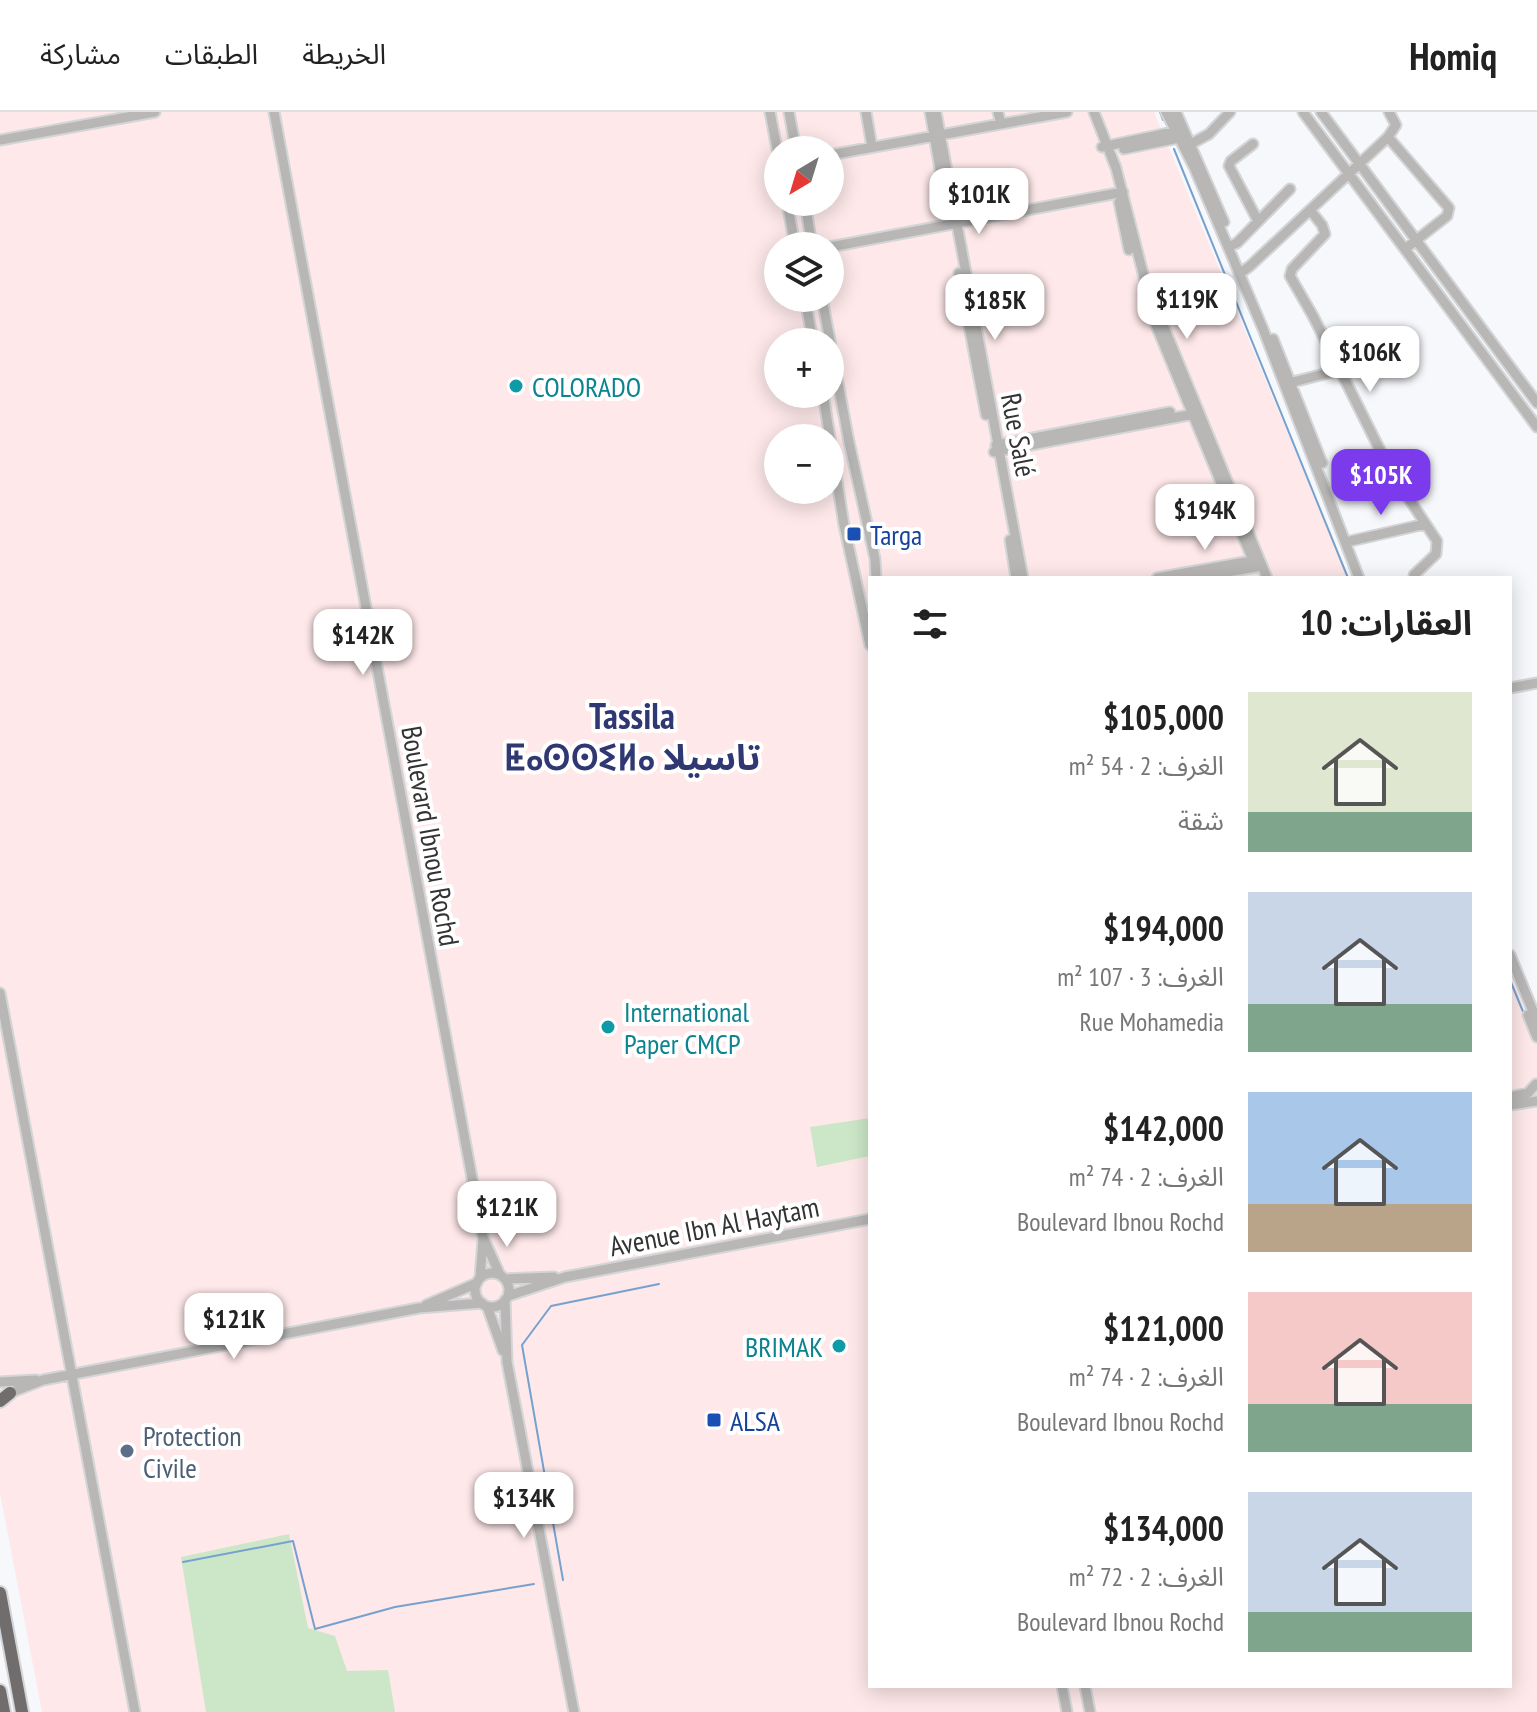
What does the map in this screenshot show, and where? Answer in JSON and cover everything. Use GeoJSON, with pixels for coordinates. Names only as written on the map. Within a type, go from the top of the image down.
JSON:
{"type":"FeatureCollection","features":[{"type":"Feature","properties":{"kind":"highway"},"geometry":{"type":"LineString","coordinates":[[0,1593],[22,1712]]}},
{"type":"Feature","properties":{"kind":"highway"},"geometry":{"type":"LineString","coordinates":[[0,1691],[4,1712]]}},
{"type":"Feature","properties":{"kind":"street"},"geometry":{"type":"LineString","coordinates":[[0,140],[155,112]]}},
{"type":"Feature","properties":{"kind":"street","name":"Boulevard Ibnou Rochd"},"geometry":{"type":"LineString","coordinates":[[274,112],[483,1237],[503,1277]]}},
{"type":"Feature","properties":{"kind":"street"},"geometry":{"type":"LineString","coordinates":[[770,112],[775,136]]}},
{"type":"Feature","properties":{"kind":"street"},"geometry":{"type":"LineString","coordinates":[[789,112],[793,136]]}},
{"type":"Feature","properties":{"kind":"street"},"geometry":{"type":"LineString","coordinates":[[866,112],[872,147]]}},
{"type":"Feature","properties":{"kind":"street","name":"Rue Salé"},"geometry":{"type":"LineString","coordinates":[[930,112],[1023,576]]}},
{"type":"Feature","properties":{"kind":"street","name":"Rue Salé"},"geometry":{"type":"LineString","coordinates":[[936,112],[937,136]]}},
{"type":"Feature","properties":{"kind":"street"},"geometry":{"type":"LineString","coordinates":[[998,112],[1001,124]]}},
{"type":"Feature","properties":{"kind":"street"},"geometry":{"type":"LineString","coordinates":[[844,152],[1067,112]]}},
{"type":"Feature","properties":{"kind":"street"},"geometry":{"type":"LineString","coordinates":[[1087,112],[1106,149]]}},
{"type":"Feature","properties":{"kind":"street"},"geometry":{"type":"LineString","coordinates":[[1094,112],[1145,281],[1260,576]]}},
{"type":"Feature","properties":{"kind":"street"},"geometry":{"type":"LineString","coordinates":[[1166,112],[1184,137]]}},
{"type":"Feature","properties":{"kind":"street"},"geometry":{"type":"LineString","coordinates":[[1176,112],[1184,137],[1232,243],[1364,576]]}},
{"type":"Feature","properties":{"kind":"street"},"geometry":{"type":"LineString","coordinates":[[1106,149],[1209,134],[1230,112]]}},
{"type":"Feature","properties":{"kind":"street"},"geometry":{"type":"LineString","coordinates":[[1321,112],[1537,403]]}},
{"type":"Feature","properties":{"kind":"street"},"geometry":{"type":"LineString","coordinates":[[1242,272],[1388,137],[1396,125],[1389,112]]}},
{"type":"Feature","properties":{"kind":"street"},"geometry":{"type":"LineString","coordinates":[[1308,114],[1537,427]]}},
{"type":"Feature","properties":{"kind":"street"},"geometry":{"type":"LineString","coordinates":[[1388,137],[1449,208],[1447,216],[1405,249]]}},
{"type":"Feature","properties":{"kind":"street"},"geometry":{"type":"LineString","coordinates":[[1253,144],[1229,166],[1258,221]]}},
{"type":"Feature","properties":{"kind":"street"},"geometry":{"type":"LineString","coordinates":[[1232,243],[1290,189]]}},
{"type":"Feature","properties":{"kind":"street"},"geometry":{"type":"LineString","coordinates":[[844,244],[1120,193]]}},
{"type":"Feature","properties":{"kind":"street"},"geometry":{"type":"LineString","coordinates":[[1310,210],[1325,234],[1292,269],[1290,276],[1391,472],[1432,531],[1438,547],[1433,558],[1414,575]]}},
{"type":"Feature","properties":{"kind":"street"},"geometry":{"type":"LineString","coordinates":[[825,312],[876,576]]}},
{"type":"Feature","properties":{"kind":"street"},"geometry":{"type":"LineString","coordinates":[[1288,384],[1340,370]]}},
{"type":"Feature","properties":{"kind":"street"},"geometry":{"type":"LineString","coordinates":[[825,408],[844,525],[868,636]]}},
{"type":"Feature","properties":{"kind":"street"},"geometry":{"type":"LineString","coordinates":[[996,448],[1195,411]]}},
{"type":"Feature","properties":{"kind":"street","name":"Rue Salé"},"geometry":{"type":"LineString","coordinates":[[996,448],[1016,576]]}},
{"type":"Feature","properties":{"kind":"street"},"geometry":{"type":"LineString","coordinates":[[1348,541],[1425,524]]}},
{"type":"Feature","properties":{"kind":"street"},"geometry":{"type":"LineString","coordinates":[[1348,541],[1358,576]]}},
{"type":"Feature","properties":{"kind":"street"},"geometry":{"type":"LineString","coordinates":[[1170,576],[1257,563]]}},
{"type":"Feature","properties":{"kind":"street"},"geometry":{"type":"LineString","coordinates":[[1202,576],[1257,563]]}},
{"type":"Feature","properties":{"kind":"street"},"geometry":{"type":"LineString","coordinates":[[1257,563],[1266,576]]}},
{"type":"Feature","properties":{"kind":"street"},"geometry":{"type":"LineString","coordinates":[[1512,688],[1537,683]]}},
{"type":"Feature","properties":{"kind":"street"},"geometry":{"type":"LineString","coordinates":[[1512,960],[1537,1021]]}},
{"type":"Feature","properties":{"kind":"street"},"geometry":{"type":"LineString","coordinates":[[1512,977],[1537,1037]]}},
{"type":"Feature","properties":{"kind":"street"},"geometry":{"type":"LineString","coordinates":[[0,993],[135,1712]]}},
{"type":"Feature","properties":{"kind":"street"},"geometry":{"type":"LineString","coordinates":[[1512,1097],[1528,1093],[1536,1083]]}},
{"type":"Feature","properties":{"kind":"street"},"geometry":{"type":"LineString","coordinates":[[1512,1105],[1537,1101],[1533,1092],[1536,1083]]}},
{"type":"Feature","properties":{"kind":"street","name":"Avenue Ibn Al Haytam"},"geometry":{"type":"LineString","coordinates":[[506,1298],[565,1277],[868,1219]]}},
{"type":"Feature","properties":{"kind":"street","name":"Boulevard Ibnou Rochd"},"geometry":{"type":"LineString","coordinates":[[478,1281],[483,1237]]}},
{"type":"Feature","properties":{"kind":"street"},"geometry":{"type":"LineString","coordinates":[[419,1308],[489,1273],[503,1277],[509,1289],[506,1298],[507,1362],[574,1712]]}},
{"type":"Feature","properties":{"kind":"street","name":"Avenue Ibn Al Haytam"},"geometry":{"type":"LineString","coordinates":[[503,1277],[565,1277]]}},
{"type":"Feature","properties":{"kind":"street"},"geometry":{"type":"LineString","coordinates":[[478,1281],[476,1294],[484,1304],[507,1362]]}},
{"type":"Feature","properties":{"kind":"street"},"geometry":{"type":"LineString","coordinates":[[0,1382],[72,1375],[419,1308],[497,1306],[506,1298]]}},
{"type":"Feature","properties":{"kind":"street"},"geometry":{"type":"LineString","coordinates":[[3,1396],[43,1380]]}},
{"type":"Feature","properties":{"kind":"street"},"geometry":{"type":"LineString","coordinates":[[1062,1688],[1067,1712]]}},
{"type":"Feature","properties":{"kind":"street"},"geometry":{"type":"LineString","coordinates":[[1085,1688],[1090,1712]]}},
{"type":"Feature","properties":{"kind":"shaded area"},"geometry":{"type":"Polygon","coordinates":[[[0,112],[1154,112],[1347,576],[868,576],[868,1688],[1512,1688],[1512,979],[1537,1040],[1537,1712],[42,1712],[0,1493],[0,112]]]}},
{"type":"Feature","properties":{"kind":"green space"},"geometry":{"type":"Polygon","coordinates":[[[868,1118],[868,1156],[817,1167],[810,1127],[868,1118]]]}},
{"type":"Feature","properties":{"kind":"green space"},"geometry":{"type":"Polygon","coordinates":[[[289,1534],[308,1628],[335,1636],[347,1671],[388,1670],[395,1712],[206,1712],[181,1557],[289,1534]]]}},
{"type":"Feature","properties":{"kind":"waterway"},"geometry":{"type":"LineString","coordinates":[[1160,112],[1163,120]]}},
{"type":"Feature","properties":{"kind":"waterway"},"geometry":{"type":"LineString","coordinates":[[1174,149],[1347,576]]}},
{"type":"Feature","properties":{"kind":"waterway"},"geometry":{"type":"LineString","coordinates":[[1512,985],[1524,1014]]}},
{"type":"Feature","properties":{"kind":"waterway"},"geometry":{"type":"LineString","coordinates":[[563,1580],[522,1345],[551,1306],[659,1284]]}},
{"type":"Feature","properties":{"kind":"waterway"},"geometry":{"type":"LineString","coordinates":[[183,1562],[293,1541],[315,1629],[395,1607],[534,1584]]}},
{"type":"Feature","properties":{"kind":"place","name":"COLORADO"},"geometry":{"type":"Point","coordinates":[516,386]}},
{"type":"Feature","properties":{"kind":"place","name":"Targa"},"geometry":{"type":"Point","coordinates":[854,534]}},
{"type":"Feature","properties":{"kind":"place","name":"International Paper CMCP"},"geometry":{"type":"Point","coordinates":[608,1027]}},
{"type":"Feature","properties":{"kind":"place","name":"BRIMAK"},"geometry":{"type":"Point","coordinates":[839,1346]}},
{"type":"Feature","properties":{"kind":"place","name":"ALSA"},"geometry":{"type":"Point","coordinates":[714,1420]}},
{"type":"Feature","properties":{"kind":"place","name":"Protection Civile"},"geometry":{"type":"Point","coordinates":[127,1451]}},
{"type":"Feature","properties":{"kind":"district","name":"Tassila ⵟⴰⵙⵙⵉⵍⴰ تاسيلا"},"geometry":{"type":"Point","coordinates":[632,736]}}]}
